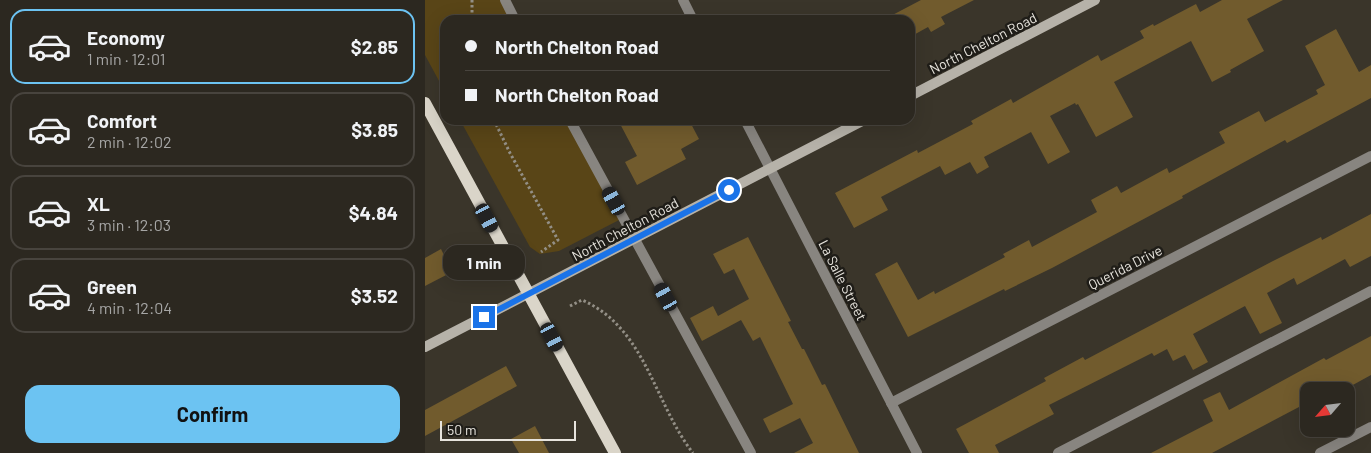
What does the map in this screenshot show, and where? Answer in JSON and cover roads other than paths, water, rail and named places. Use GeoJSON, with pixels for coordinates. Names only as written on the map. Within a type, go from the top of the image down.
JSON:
{"type":"FeatureCollection","features":[{"type":"Feature","properties":{"kind":"main road","name":"North Chelton Road"},"geometry":{"type":"LineString","coordinates":[[915,93],[1095,0]]}},
{"type":"Feature","properties":{"kind":"main road"},"geometry":{"type":"LineString","coordinates":[[425,103],[615,453]]}},
{"type":"Feature","properties":{"kind":"main road","name":"North Chelton Road"},"geometry":{"type":"LineString","coordinates":[[425,347],[854,125]]}},
{"type":"Feature","properties":{"kind":"street"},"geometry":{"type":"LineString","coordinates":[[505,0],[512,15]]}},
{"type":"Feature","properties":{"kind":"street"},"geometry":{"type":"LineString","coordinates":[[683,0],[690,15]]}},
{"type":"Feature","properties":{"kind":"street"},"geometry":{"type":"LineString","coordinates":[[573,125],[751,453]]}},
{"type":"Feature","properties":{"kind":"street","name":"La Salle Street"},"geometry":{"type":"LineString","coordinates":[[748,125],[917,453]]}},
{"type":"Feature","properties":{"kind":"street","name":"Querida Drive"},"geometry":{"type":"LineString","coordinates":[[891,404],[1371,156]]}},
{"type":"Feature","properties":{"kind":"street"},"geometry":{"type":"LineString","coordinates":[[1058,453],[1371,291]]}},
{"type":"Feature","properties":{"kind":"street"},"geometry":{"type":"LineString","coordinates":[[1320,453],[1371,427]]}}]}
